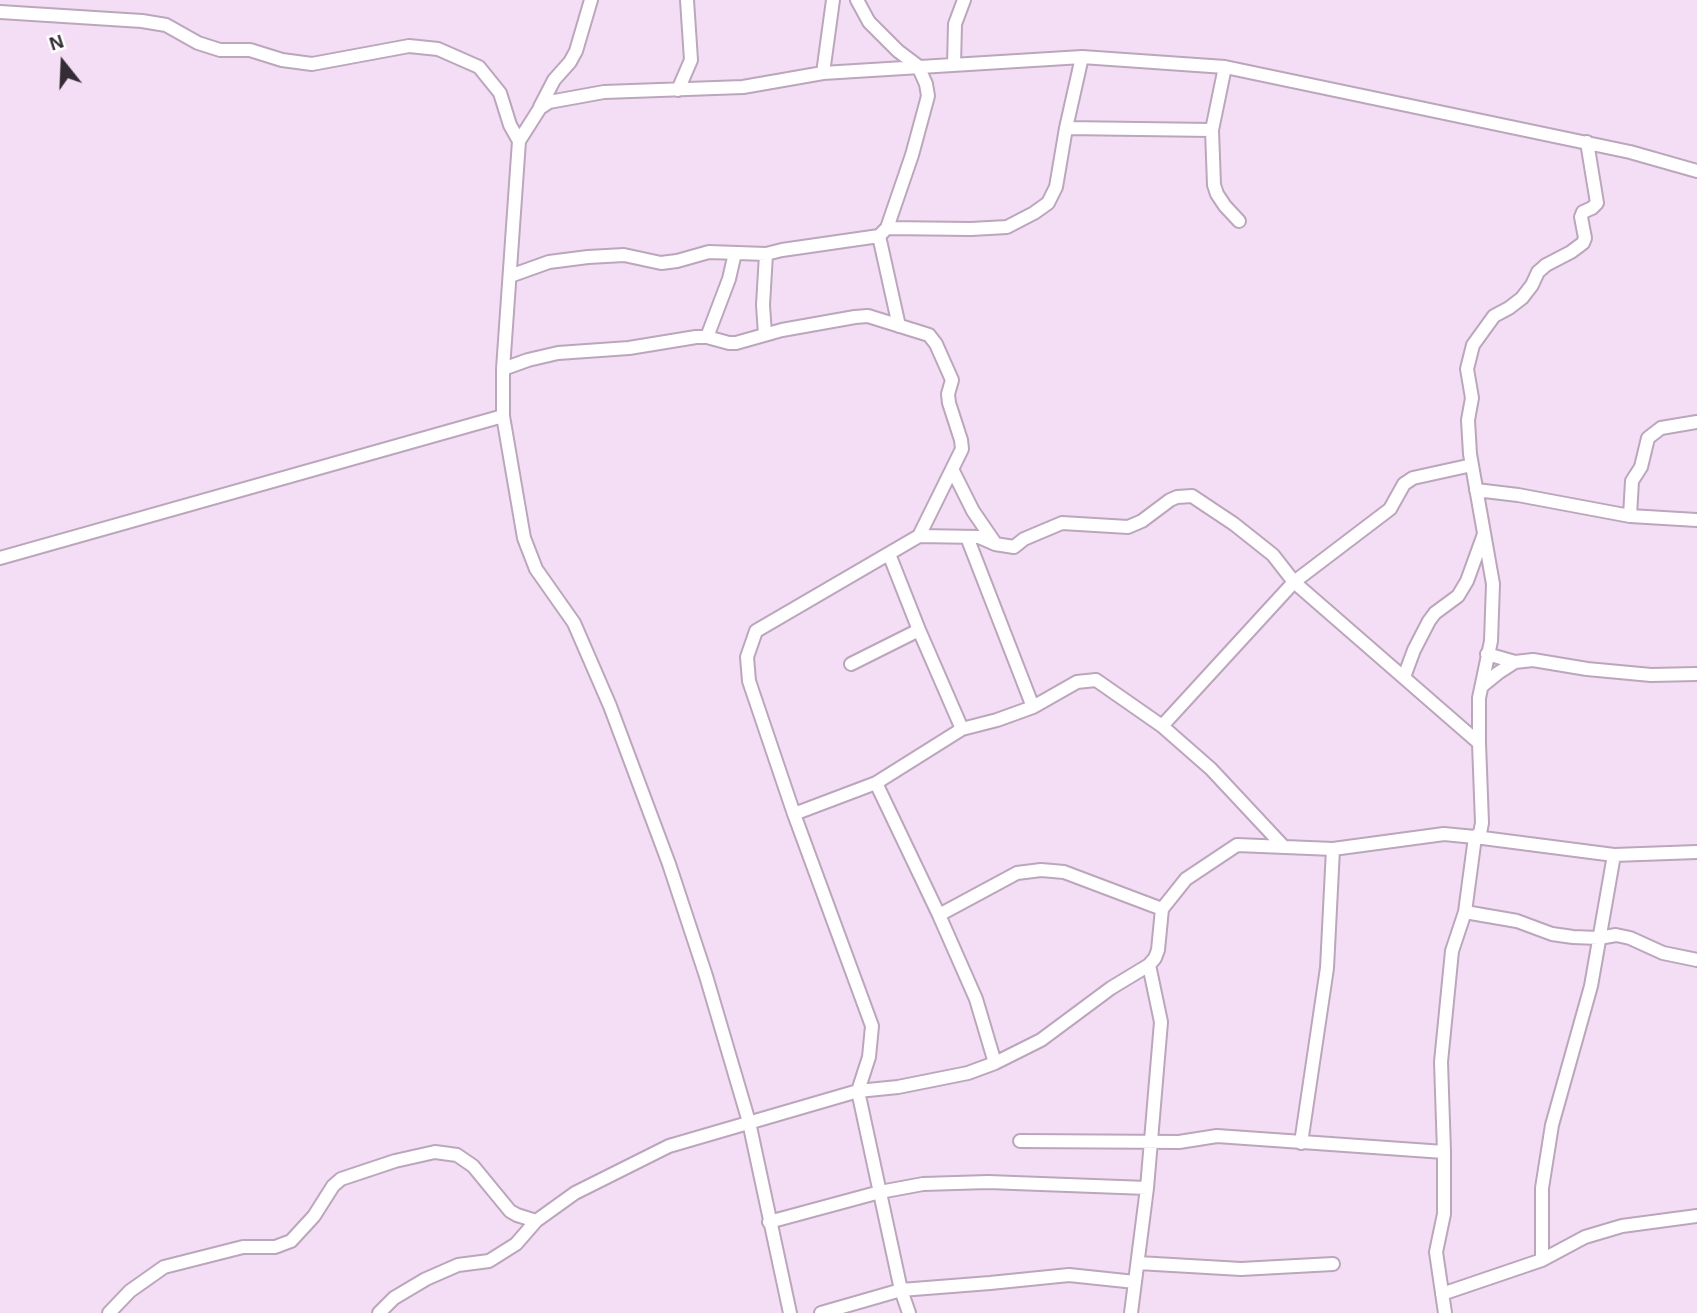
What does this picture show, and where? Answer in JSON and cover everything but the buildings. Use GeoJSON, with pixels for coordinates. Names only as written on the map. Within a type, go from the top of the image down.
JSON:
{"type":"FeatureCollection","features":[{"type":"Feature","properties":{"kind":"street"},"geometry":{"type":"LineString","coordinates":[[591,0],[576,51],[554,80],[519,141],[503,369],[503,416],[524,538],[536,569],[574,623],[610,706],[673,876],[706,975],[749,1122],[790,1313]]}},
{"type":"Feature","properties":{"kind":"street"},"geometry":{"type":"LineString","coordinates":[[678,90],[691,60],[687,0]]}},
{"type":"Feature","properties":{"kind":"street"},"geometry":{"type":"LineString","coordinates":[[823,73],[833,0]]}},
{"type":"Feature","properties":{"kind":"street"},"geometry":{"type":"LineString","coordinates":[[857,0],[869,22],[898,51],[918,66],[928,96],[912,155],[883,232],[899,327]]}},
{"type":"Feature","properties":{"kind":"street"},"geometry":{"type":"LineString","coordinates":[[954,65],[955,24],[964,0]]}},
{"type":"Feature","properties":{"kind":"street"},"geometry":{"type":"LineString","coordinates":[[0,12],[142,21],[166,25],[198,43],[220,50],[250,50],[282,60],[312,64],[409,46],[438,49],[479,67],[500,93],[510,125],[519,141]]}},
{"type":"Feature","properties":{"kind":"street"},"geometry":{"type":"LineString","coordinates":[[540,108],[549,102],[604,92],[743,87],[823,73],[1082,57],[1225,67],[1587,142],[1696,170]]}},
{"type":"Feature","properties":{"kind":"street"},"geometry":{"type":"LineString","coordinates":[[510,276],[549,262],[588,257],[624,255],[661,263],[709,252],[766,254],[883,232],[1007,227],[1048,203],[1056,187],[1082,57]]}},
{"type":"Feature","properties":{"kind":"street"},"geometry":{"type":"LineString","coordinates":[[1225,67],[1212,130],[1214,185],[1225,206],[1239,221]]}},
{"type":"Feature","properties":{"kind":"street"},"geometry":{"type":"LineString","coordinates":[[1066,128],[1212,130]]}},
{"type":"Feature","properties":{"kind":"street"},"geometry":{"type":"LineString","coordinates":[[1445,1313],[1437,1252],[1444,1214],[1441,1062],[1452,951],[1465,912],[1475,837],[1480,833],[1482,822],[1479,698],[1491,641],[1493,584],[1472,465],[1468,420],[1472,398],[1467,369],[1473,345],[1494,316],[1522,298],[1538,272],[1546,265],[1583,243],[1585,239],[1581,217],[1583,212],[1597,203],[1587,142]]}},
{"type":"Feature","properties":{"kind":"street"},"geometry":{"type":"LineString","coordinates":[[707,337],[736,253]]}},
{"type":"Feature","properties":{"kind":"street"},"geometry":{"type":"LineString","coordinates":[[765,334],[766,254]]}},
{"type":"Feature","properties":{"kind":"street"},"geometry":{"type":"LineString","coordinates":[[503,369],[558,353],[629,348],[696,337],[707,337],[729,344],[782,330],[855,317],[868,317],[929,335],[936,344],[952,380],[948,394],[949,403],[962,449],[919,537]]}},
{"type":"Feature","properties":{"kind":"street"},"geometry":{"type":"LineString","coordinates":[[0,558],[503,416]]}},
{"type":"Feature","properties":{"kind":"street"},"geometry":{"type":"LineString","coordinates":[[1630,516],[1632,481],[1641,467],[1648,438],[1661,428],[1697,422]]}},
{"type":"Feature","properties":{"kind":"street"},"geometry":{"type":"LineString","coordinates":[[1162,726],[1294,582],[1390,509],[1404,484],[1413,478],[1472,465]]}},
{"type":"Feature","properties":{"kind":"street"},"geometry":{"type":"LineString","coordinates":[[953,471],[973,511],[995,544]]}},
{"type":"Feature","properties":{"kind":"street"},"geometry":{"type":"LineString","coordinates":[[1476,490],[1630,516],[1697,520]]}},
{"type":"Feature","properties":{"kind":"street"},"geometry":{"type":"LineString","coordinates":[[909,1313],[901,1290],[858,1091],[869,1057],[872,1026],[794,814],[749,681],[747,657],[756,631],[919,537],[979,537],[995,544],[1014,547],[1024,539],[1062,523],[1128,527],[1142,521],[1170,500],[1192,496],[1273,555],[1294,582],[1479,743]]}},
{"type":"Feature","properties":{"kind":"street"},"geometry":{"type":"LineString","coordinates":[[1404,677],[1413,650],[1429,621],[1435,613],[1458,596],[1467,581],[1484,533]]}},
{"type":"Feature","properties":{"kind":"street"},"geometry":{"type":"LineString","coordinates":[[967,537],[1033,707]]}},
{"type":"Feature","properties":{"kind":"street"},"geometry":{"type":"LineString","coordinates":[[889,554],[962,729]]}},
{"type":"Feature","properties":{"kind":"street"},"geometry":{"type":"LineString","coordinates":[[1467,581],[1492,574]]}},
{"type":"Feature","properties":{"kind":"street"},"geometry":{"type":"LineString","coordinates":[[851,664],[919,630]]}},
{"type":"Feature","properties":{"kind":"street"},"geometry":{"type":"LineString","coordinates":[[1488,654],[1516,662],[1533,660],[1587,669],[1651,675],[1697,674]]}},
{"type":"Feature","properties":{"kind":"street"},"geometry":{"type":"LineString","coordinates":[[1482,686],[1516,662]]}},
{"type":"Feature","properties":{"kind":"street"},"geometry":{"type":"LineString","coordinates":[[794,814],[876,783],[962,729],[1033,707],[1076,682],[1096,680],[1162,726],[1211,769],[1284,847]]}},
{"type":"Feature","properties":{"kind":"street"},"geometry":{"type":"LineString","coordinates":[[876,783],[976,999],[995,1063]]}},
{"type":"Feature","properties":{"kind":"street"},"geometry":{"type":"LineString","coordinates":[[379,1313],[394,1298],[426,1279],[458,1265],[489,1261],[516,1244],[536,1221],[575,1193],[669,1146],[858,1091],[898,1087],[968,1073],[1041,1040],[1111,988],[1149,965],[1158,950],[1162,909],[1186,879],[1237,845],[1333,849],[1444,834],[1614,855],[1697,852]]}},
{"type":"Feature","properties":{"kind":"street"},"geometry":{"type":"LineString","coordinates":[[1301,1143],[1327,968],[1333,849]]}},
{"type":"Feature","properties":{"kind":"street"},"geometry":{"type":"LineString","coordinates":[[1542,1260],[1542,1188],[1552,1125],[1591,986],[1614,855]]}},
{"type":"Feature","properties":{"kind":"street"},"geometry":{"type":"LineString","coordinates":[[939,915],[1017,873],[1041,870],[1064,872],[1162,909]]}},
{"type":"Feature","properties":{"kind":"street"},"geometry":{"type":"LineString","coordinates":[[1465,912],[1517,921],[1552,934],[1573,937],[1616,935],[1630,938],[1663,953],[1697,960]]}},
{"type":"Feature","properties":{"kind":"street"},"geometry":{"type":"LineString","coordinates":[[1131,1313],[1152,1141],[1161,1022],[1149,965]]}},
{"type":"Feature","properties":{"kind":"street"},"geometry":{"type":"LineString","coordinates":[[1020,1141],[1179,1142],[1217,1136],[1444,1152]]}},
{"type":"Feature","properties":{"kind":"street"},"geometry":{"type":"LineString","coordinates":[[109,1313],[130,1291],[164,1267],[243,1247],[275,1247],[291,1241],[314,1216],[332,1186],[341,1178],[435,1152],[457,1155],[473,1166],[510,1211],[536,1221]]}},
{"type":"Feature","properties":{"kind":"street"},"geometry":{"type":"LineString","coordinates":[[769,1222],[880,1192],[923,1184],[988,1182],[1147,1188]]}},
{"type":"Feature","properties":{"kind":"street"},"geometry":{"type":"LineString","coordinates":[[1442,1294],[1542,1260],[1585,1237],[1622,1226],[1697,1216]]}},
{"type":"Feature","properties":{"kind":"street"},"geometry":{"type":"LineString","coordinates":[[1138,1263],[1241,1269],[1333,1264]]}},
{"type":"Feature","properties":{"kind":"street"},"geometry":{"type":"LineString","coordinates":[[821,1313],[901,1290],[1069,1275],[1135,1282]]}}]}
